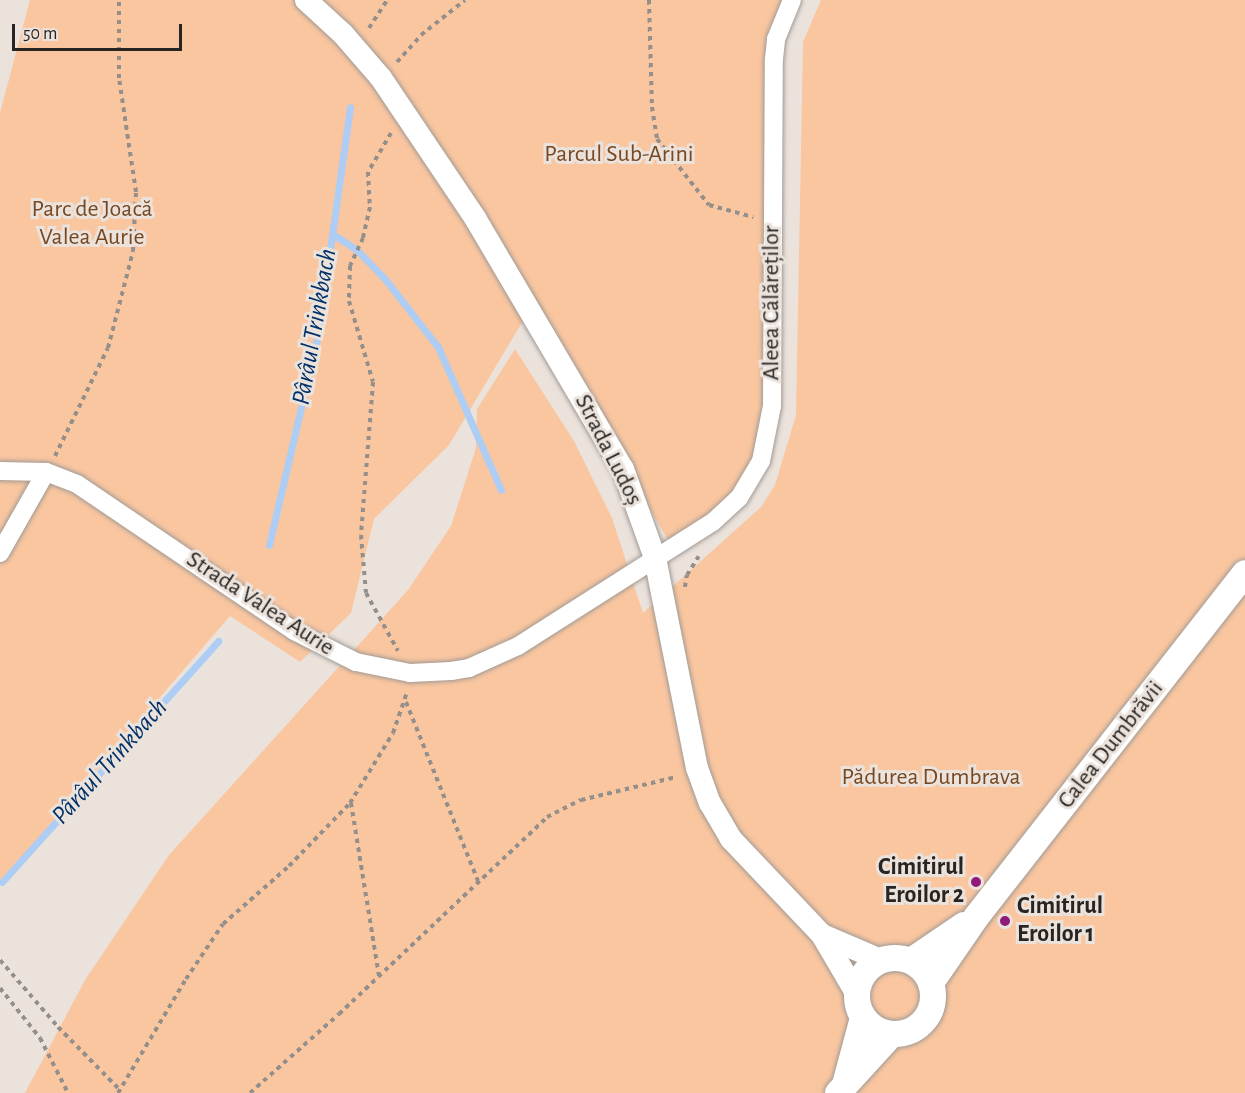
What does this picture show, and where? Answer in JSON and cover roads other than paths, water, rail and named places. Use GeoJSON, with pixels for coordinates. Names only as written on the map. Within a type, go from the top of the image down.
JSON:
{"type":"FeatureCollection","features":[{"type":"Feature","properties":{"kind":"main road","name":"Calea Dumbrăvii"},"geometry":{"type":"LineString","coordinates":[[931,983],[977,916],[1245,573]]}},
{"type":"Feature","properties":{"kind":"main road","name":"Calea Dumbrăvii"},"geometry":{"type":"LineString","coordinates":[[911,961],[977,916]]}},
{"type":"Feature","properties":{"kind":"main road"},"geometry":{"type":"LineString","coordinates":[[891,957],[911,961],[931,983],[933,1005],[928,1015],[912,1030],[892,1034],[871,1026],[863,1018],[856,993],[864,973],[881,960],[891,957]]}},
{"type":"Feature","properties":{"kind":"main road"},"geometry":{"type":"LineString","coordinates":[[842,1088],[863,1018]]}},
{"type":"Feature","properties":{"kind":"main road"},"geometry":{"type":"LineString","coordinates":[[842,1088],[892,1034]]}},
{"type":"Feature","properties":{"kind":"street","name":"Strada Ludoș"},"geometry":{"type":"LineString","coordinates":[[306,0],[343,34],[381,78],[475,218],[623,469],[655,558],[697,768],[710,803],[731,839],[822,935],[856,993]]}},
{"type":"Feature","properties":{"kind":"street","name":"Aleea Călăreților"},"geometry":{"type":"LineString","coordinates":[[655,558],[714,521],[739,498],[752,480],[767,440],[772,406],[774,59],[776,39],[792,0]]}},
{"type":"Feature","properties":{"kind":"street","name":"Strada Valea Aurie"},"geometry":{"type":"LineString","coordinates":[[0,471],[46,472],[95,494],[321,646],[356,662],[410,673],[451,672],[490,660],[655,558]]}},
{"type":"Feature","properties":{"kind":"street"},"geometry":{"type":"LineString","coordinates":[[0,553],[46,472]]}},
{"type":"Feature","properties":{"kind":"street","name":"Strada Ludoș"},"geometry":{"type":"LineString","coordinates":[[822,935],[881,960]]}},
{"type":"Feature","properties":{"kind":"waterway","name":"Pârâul Trinkbach"},"geometry":{"type":"LineString","coordinates":[[269,545],[318,335],[350,107]]}},
{"type":"Feature","properties":{"kind":"waterway"},"geometry":{"type":"LineString","coordinates":[[334,235],[357,250],[385,279],[438,347],[501,490]]}},
{"type":"Feature","properties":{"kind":"waterway","name":"Pârâul Trinkbach"},"geometry":{"type":"LineString","coordinates":[[2,882],[218,641]]}},
{"type":"Feature","properties":{"kind":"place","name":"Cimitirul Eroilor 2"},"geometry":{"type":"Point","coordinates":[976,882]}},
{"type":"Feature","properties":{"kind":"place","name":"Cimitirul Eroilor 1"},"geometry":{"type":"Point","coordinates":[1005,921]}},
{"type":"Feature","properties":{"kind":"park label","name":"Parcul Sub-Arini"},"geometry":{"type":"Point","coordinates":[619,155]}},
{"type":"Feature","properties":{"kind":"park label","name":"Parc de Joacă Valea Aurie"},"geometry":{"type":"Point","coordinates":[92,224]}},
{"type":"Feature","properties":{"kind":"park label","name":"Pădurea Dumbrava"},"geometry":{"type":"Point","coordinates":[931,778]}}]}
